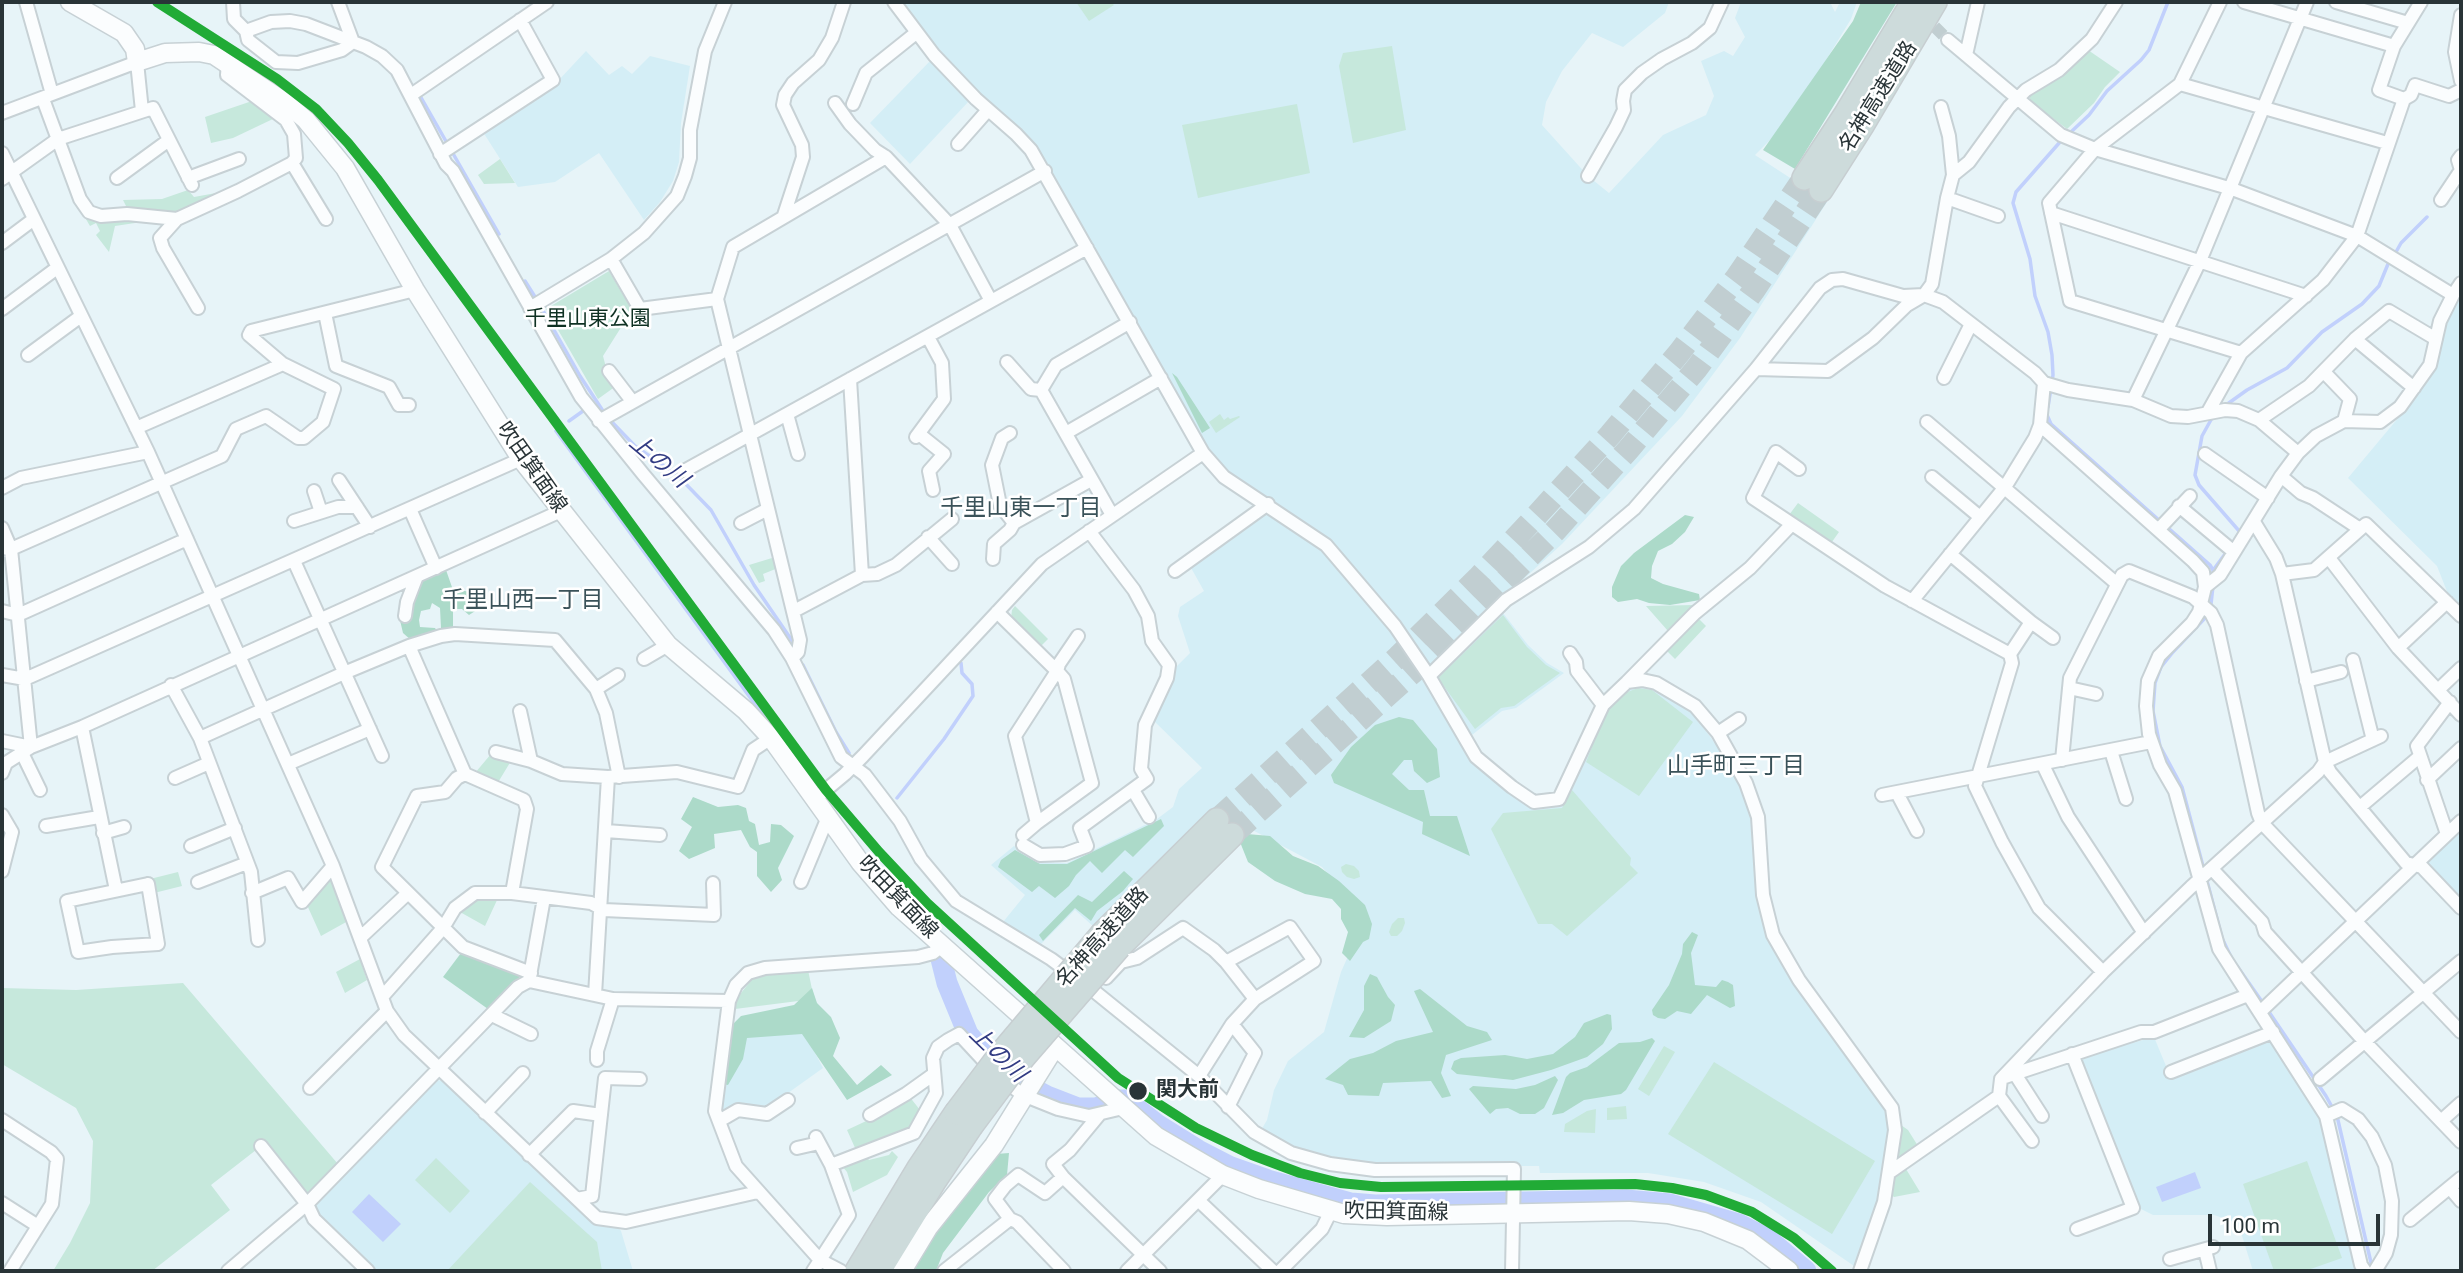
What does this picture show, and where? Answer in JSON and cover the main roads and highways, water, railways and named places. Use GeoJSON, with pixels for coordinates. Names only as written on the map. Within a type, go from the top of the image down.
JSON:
{"type":"FeatureCollection","features":[{"type":"Feature","properties":{"kind":"highway","name":"名神高速道路"},"geometry":{"type":"LineString","coordinates":[[1913,2],[1846,114],[1812,184],[1876,103],[1935,2]]}},
{"type":"Feature","properties":{"kind":"highway","name":"名神高速道路"},"geometry":{"type":"LineString","coordinates":[[879,1271],[935,1180],[999,1056],[1111,940],[1225,828]]}},
{"type":"Feature","properties":{"kind":"highway","name":"名神高速道路"},"geometry":{"type":"LineString","coordinates":[[857,1271],[919,1168],[964,1120]]}},
{"type":"Feature","properties":{"kind":"main road","name":"吹田箕面線"},"geometry":{"type":"LineString","coordinates":[[70,2],[124,33],[135,49],[137,62],[165,53],[199,52],[214,55],[229,63],[286,103],[322,138],[345,168],[415,290],[521,459],[668,645],[746,711],[771,738],[854,854],[888,896],[1156,1136],[1223,1175],[1259,1189],[1344,1214],[1387,1216],[1514,1210],[1668,1214],[1704,1222],[1748,1240],[1788,1271]]}},
{"type":"Feature","properties":{"kind":"main road"},"geometry":{"type":"LineString","coordinates":[[902,1271],[928,1228],[994,1145],[1055,1047]]}},
{"type":"Feature","properties":{"kind":"water"},"geometry":{"type":"Polygon","coordinates":[[[2195,1172],[2201,1188],[2162,1202],[2156,1187],[2195,1172]]]}},
{"type":"Feature","properties":{"kind":"water"},"geometry":{"type":"Polygon","coordinates":[[[369,1194],[401,1224],[383,1242],[352,1212],[369,1194]]]}},
{"type":"Feature","properties":{"kind":"waterway"},"geometry":{"type":"LineString","coordinates":[[2072,131],[2089,115],[2107,91],[2149,50],[2168,2]]}},
{"type":"Feature","properties":{"kind":"waterway","name":"上の川"},"geometry":{"type":"LineString","coordinates":[[419,94],[499,234]]}},
{"type":"Feature","properties":{"kind":"waterway"},"geometry":{"type":"LineString","coordinates":[[2048,407],[2053,375],[2052,355],[2048,332],[2035,296],[2030,259],[2013,203],[2016,192],[2060,142]]}},
{"type":"Feature","properties":{"kind":"waterway"},"geometry":{"type":"LineString","coordinates":[[2396,252],[2401,243],[2427,217]]}},
{"type":"Feature","properties":{"kind":"waterway"},"geometry":{"type":"LineString","coordinates":[[2226,405],[2287,368],[2322,332],[2362,304],[2379,286],[2388,264]]}},
{"type":"Feature","properties":{"kind":"waterway","name":"上の川"},"geometry":{"type":"LineString","coordinates":[[525,281],[537,300]]}},
{"type":"Feature","properties":{"kind":"waterway","name":"上の川"},"geometry":{"type":"LineString","coordinates":[[541,307],[605,414]]}},
{"type":"Feature","properties":{"kind":"waterway"},"geometry":{"type":"LineString","coordinates":[[569,421],[583,411]]}},
{"type":"Feature","properties":{"kind":"waterway"},"geometry":{"type":"LineString","coordinates":[[2047,415],[2051,424],[2160,521]]}},
{"type":"Feature","properties":{"kind":"waterway"},"geometry":{"type":"LineString","coordinates":[[2212,418],[2202,436],[2195,475],[2199,485],[2240,532],[2239,535]]}},
{"type":"Feature","properties":{"kind":"waterway","name":"上の川"},"geometry":{"type":"LineString","coordinates":[[610,420],[635,446],[677,475],[711,510],[754,585],[793,642]]}},
{"type":"Feature","properties":{"kind":"waterway"},"geometry":{"type":"LineString","coordinates":[[556,431],[765,718]]}},
{"type":"Feature","properties":{"kind":"waterway"},"geometry":{"type":"LineString","coordinates":[[2166,526],[2210,565],[2213,575]]}},
{"type":"Feature","properties":{"kind":"waterway"},"geometry":{"type":"LineString","coordinates":[[2214,569],[2225,554]]}},
{"type":"Feature","properties":{"kind":"waterway"},"geometry":{"type":"LineString","coordinates":[[2211,604],[2213,586]]}},
{"type":"Feature","properties":{"kind":"waterway"},"geometry":{"type":"LineString","coordinates":[[2204,870],[2182,787],[2160,746],[2153,711],[2155,683],[2161,667],[2206,617]]}},
{"type":"Feature","properties":{"kind":"waterway"},"geometry":{"type":"LineString","coordinates":[[897,798],[944,739],[973,696],[972,684],[962,673],[961,663]]}},
{"type":"Feature","properties":{"kind":"waterway","name":"上の川"},"geometry":{"type":"LineString","coordinates":[[803,665],[849,753]]}},
{"type":"Feature","properties":{"kind":"waterway"},"geometry":{"type":"LineString","coordinates":[[2206,877],[2222,938],[2231,957]]}},
{"type":"Feature","properties":{"kind":"waterway","name":"上の川"},"geometry":{"type":"LineString","coordinates":[[941,959],[947,983],[968,1034],[986,1055],[1017,1080],[1078,1108],[1096,1108],[1126,1100],[1158,1125],[1231,1167],[1351,1203],[1375,1205],[1626,1200],[1670,1204],[1739,1224],[1768,1239],[1806,1271]]}},
{"type":"Feature","properties":{"kind":"waterway"},"geometry":{"type":"LineString","coordinates":[[2237,966],[2263,1003]]}},
{"type":"Feature","properties":{"kind":"waterway"},"geometry":{"type":"LineString","coordinates":[[2267,1009],[2337,1116],[2372,1267]]}},
{"type":"Feature","properties":{"kind":"tunnel"},"geometry":{"type":"LineString","coordinates":[[1922,14],[1948,40]]}},
{"type":"Feature","properties":{"kind":"tunnel"},"geometry":{"type":"LineString","coordinates":[[1217,820],[1398,657],[1538,514],[1610,435],[1679,353],[1737,277],[1804,178]]}},
{"type":"Feature","properties":{"kind":"tunnel"},"geometry":{"type":"LineString","coordinates":[[1232,835],[1412,673],[1555,531],[1697,368],[1754,290],[1821,190]]}},
{"type":"Feature","properties":{"kind":"place","name":"関大前"},"geometry":{"type":"Point","coordinates":[1138,1091]}},
{"type":"Feature","properties":{"kind":"district","name":"千里山東一丁目"},"geometry":{"type":"Point","coordinates":[1021,509]}},
{"type":"Feature","properties":{"kind":"district","name":"千里山西一丁目"},"geometry":{"type":"Point","coordinates":[523,601]}},
{"type":"Feature","properties":{"kind":"district","name":"山手町三丁目"},"geometry":{"type":"Point","coordinates":[1736,767]}},
{"type":"Feature","properties":{"kind":"park label","name":"千里山東公園"},"geometry":{"type":"Point","coordinates":[588,320]}}]}
